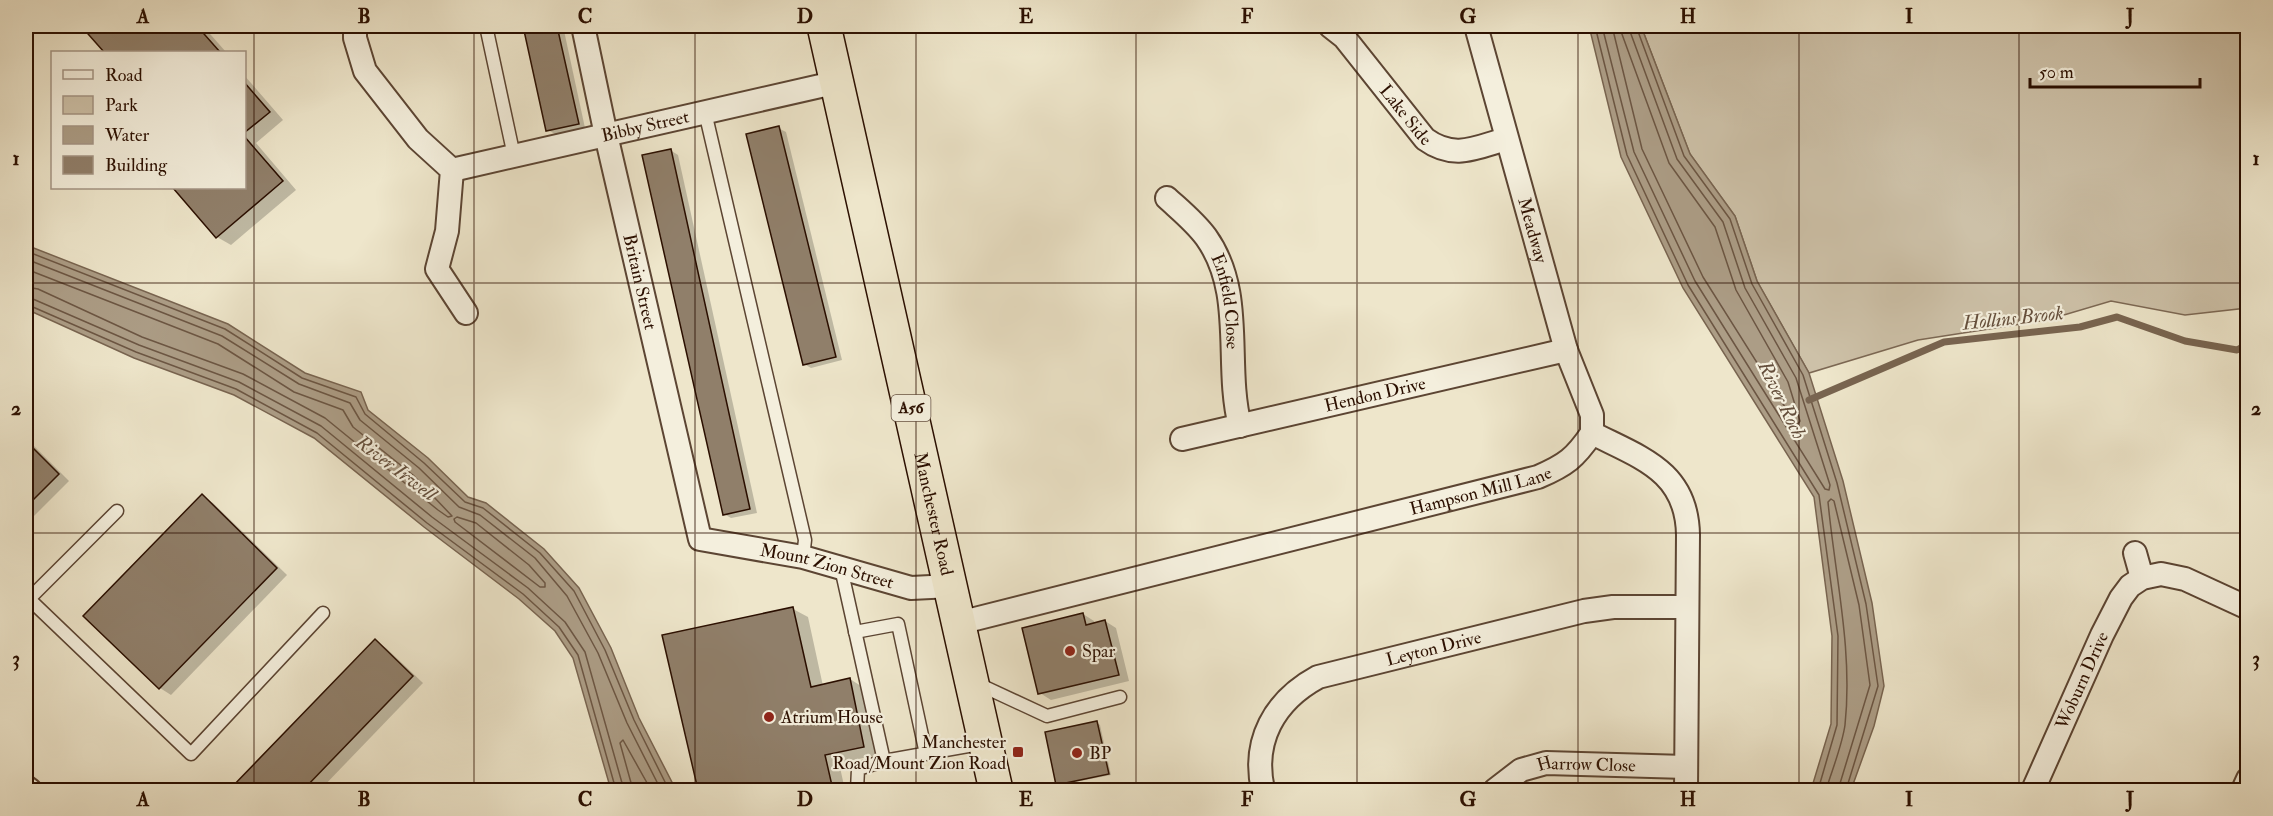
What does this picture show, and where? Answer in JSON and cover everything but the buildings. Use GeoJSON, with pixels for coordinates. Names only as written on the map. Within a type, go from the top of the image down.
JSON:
{"type":"FeatureCollection","features":[{"type":"Feature","properties":{"kind":"highway","name":"Manchester Road"},"geometry":{"type":"LineString","coordinates":[[824,26],[996,790]]}},
{"type":"Feature","properties":{"kind":"street"},"geometry":{"type":"LineString","coordinates":[[355,26],[355,38],[365,71],[418,139],[452,170],[447,231],[437,269],[466,313]]}},
{"type":"Feature","properties":{"kind":"street","name":"Britain Street"},"geometry":{"type":"LineString","coordinates":[[583,26],[606,135],[700,539]]}},
{"type":"Feature","properties":{"kind":"street","name":"Lake Side"},"geometry":{"type":"LineString","coordinates":[[1330,26],[1344,37],[1425,139],[1437,147],[1448,151],[1462,151],[1506,139]]}},
{"type":"Feature","properties":{"kind":"street","name":"Meadway"},"geometry":{"type":"LineString","coordinates":[[1476,26],[1566,350],[1592,415],[1592,433]]}},
{"type":"Feature","properties":{"kind":"street","name":"Bibby Street"},"geometry":{"type":"LineString","coordinates":[[452,170],[838,82]]}},
{"type":"Feature","properties":{"kind":"street","name":"Enfield Close"},"geometry":{"type":"LineString","coordinates":[[1167,198],[1205,237],[1224,273],[1232,313],[1233,400],[1240,426]]}},
{"type":"Feature","properties":{"kind":"street","name":"Hendon Drive"},"geometry":{"type":"LineString","coordinates":[[1182,439],[1566,350]]}},
{"type":"Feature","properties":{"kind":"street"},"geometry":{"type":"LineString","coordinates":[[1592,433],[1654,465],[1669,479],[1680,495],[1688,522],[1686,790]]}},
{"type":"Feature","properties":{"kind":"street","name":"Hampson Mill Lane"},"geometry":{"type":"LineString","coordinates":[[959,623],[1538,477],[1565,466],[1579,453],[1592,433]]}},
{"type":"Feature","properties":{"kind":"street","name":"Mount Zion Street"},"geometry":{"type":"LineString","coordinates":[[700,539],[803,557],[911,588],[951,586]]}},
{"type":"Feature","properties":{"kind":"street"},"geometry":{"type":"LineString","coordinates":[[2134,553],[2142,578],[2161,573],[2185,579],[2247,608]]}},
{"type":"Feature","properties":{"kind":"street","name":"Woburn Drive"},"geometry":{"type":"LineString","coordinates":[[2033,790],[2116,607],[2130,586],[2142,578]]}},
{"type":"Feature","properties":{"kind":"street","name":"Leyton Drive"},"geometry":{"type":"LineString","coordinates":[[1263,790],[1260,753],[1269,724],[1288,697],[1318,677],[1584,611],[1613,607],[1686,607]]}},
{"type":"Feature","properties":{"kind":"street","name":"Harrow Close"},"geometry":{"type":"LineString","coordinates":[[1496,790],[1521,770],[1546,763],[1686,767]]}},
{"type":"Feature","properties":{"kind":"street"},"geometry":{"type":"LineString","coordinates":[[2242,790],[2247,779]]}},
{"type":"Feature","properties":{"kind":"street"},"geometry":{"type":"LineString","coordinates":[[26,787],[30,790]]}},
{"type":"Feature","properties":{"kind":"lane"},"geometry":{"type":"LineString","coordinates":[[486,26],[514,156]]}},
{"type":"Feature","properties":{"kind":"lane"},"geometry":{"type":"LineString","coordinates":[[705,112],[805,540],[803,557]]}},
{"type":"Feature","properties":{"kind":"lane"},"geometry":{"type":"LineString","coordinates":[[117,511],[27,598],[191,754],[322,613]]}},
{"type":"Feature","properties":{"kind":"lane"},"geometry":{"type":"LineString","coordinates":[[841,568],[884,761]]}},
{"type":"Feature","properties":{"kind":"lane"},"geometry":{"type":"LineString","coordinates":[[855,632],[898,624],[926,753]]}},
{"type":"Feature","properties":{"kind":"lane"},"geometry":{"type":"LineString","coordinates":[[973,681],[1047,716],[1120,698]]}},
{"type":"Feature","properties":{"kind":"lane"},"geometry":{"type":"LineString","coordinates":[[857,790],[858,769],[884,761],[986,742]]}},
{"type":"Feature","properties":{"kind":"green space"},"geometry":{"type":"Polygon","coordinates":[[[1641,26],[2247,26],[2247,308],[2185,315],[2111,301],[2047,320],[1918,340],[1809,373],[1757,281],[1735,216],[1690,154],[1641,26]]]}},
{"type":"Feature","properties":{"kind":"water","name":"River Roch"},"geometry":{"type":"Polygon","coordinates":[[[1589,26],[1641,26],[1690,154],[1735,216],[1757,281],[1809,373],[1843,481],[1872,603],[1884,686],[1874,726],[1851,790],[1811,790],[1831,724],[1832,636],[1814,497],[1683,288],[1621,157],[1589,26]]]}},
{"type":"Feature","properties":{"kind":"water","name":"River Irwell"},"geometry":{"type":"Polygon","coordinates":[[[26,245],[228,324],[305,373],[361,392],[368,410],[428,458],[468,497],[486,503],[544,549],[579,588],[611,648],[639,718],[676,790],[611,790],[573,658],[555,631],[519,599],[424,527],[314,438],[234,395],[134,358],[26,309],[26,245]]]}},
{"type":"Feature","properties":{"kind":"waterway","name":"Hollins Brook"},"geometry":{"type":"LineString","coordinates":[[1809,400],[1944,342],[2080,327],[2117,317],[2185,341],[2237,350],[2248,344]]}},
{"type":"Feature","properties":{"kind":"place","name":"Spar"},"geometry":{"type":"Point","coordinates":[1070,651]}},
{"type":"Feature","properties":{"kind":"place","name":"Atrium House"},"geometry":{"type":"Point","coordinates":[769,717]}},
{"type":"Feature","properties":{"kind":"place","name":"Manchester Road/Mount Zion Road"},"geometry":{"type":"Point","coordinates":[1018,752]}},
{"type":"Feature","properties":{"kind":"place","name":"BP"},"geometry":{"type":"Point","coordinates":[1077,753]}}]}
